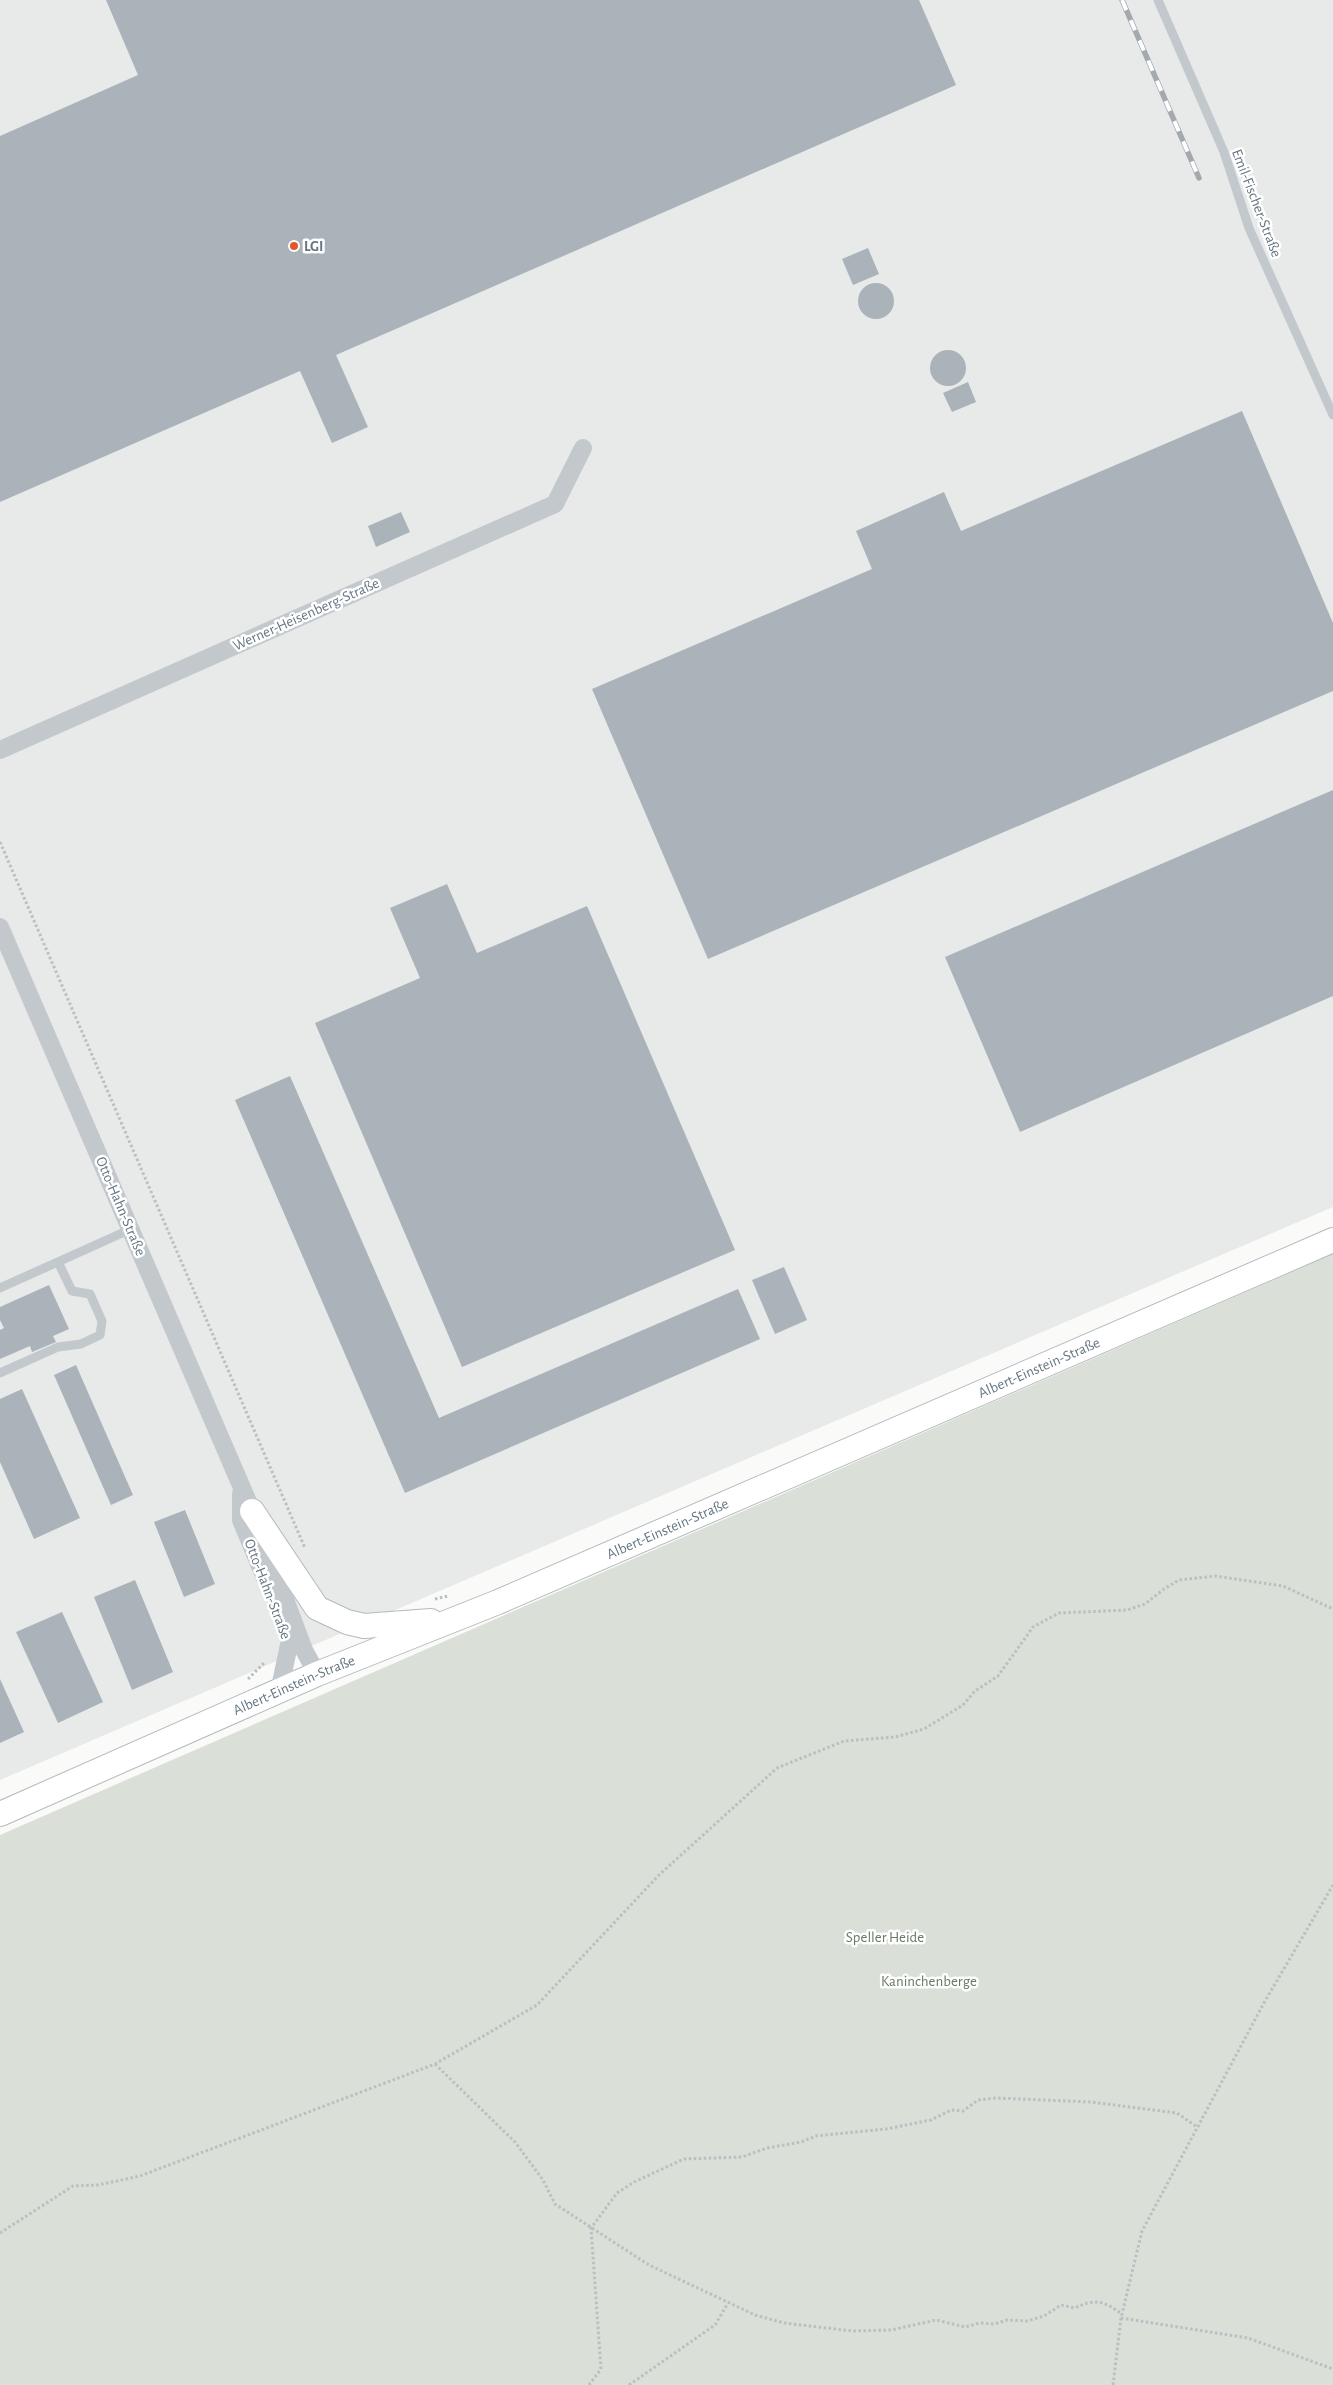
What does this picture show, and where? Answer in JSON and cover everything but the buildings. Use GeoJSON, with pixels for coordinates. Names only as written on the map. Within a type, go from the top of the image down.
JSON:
{"type":"FeatureCollection","features":[{"type":"Feature","properties":{"kind":"main road","name":"Albert-Einstein-Straße"},"geometry":{"type":"LineString","coordinates":[[0,1814],[317,1674],[453,1620],[1333,1240]]}},
{"type":"Feature","properties":{"kind":"main road"},"geometry":{"type":"LineString","coordinates":[[252,1511],[317,1608],[347,1622],[364,1626],[453,1620]]}},
{"type":"Feature","properties":{"kind":"street","name":"Werner-Heisenberg-Straße"},"geometry":{"type":"LineString","coordinates":[[0,750],[555,504],[583,448]]}},
{"type":"Feature","properties":{"kind":"street","name":"Otto-Hahn-Straße"},"geometry":{"type":"LineString","coordinates":[[0,927],[252,1511],[304,1650],[317,1674]]}},
{"type":"Feature","properties":{"kind":"street","name":"Otto-Hahn-Straße"},"geometry":{"type":"LineString","coordinates":[[241,1486],[241,1520],[290,1640],[279,1692]]}},
{"type":"Feature","properties":{"kind":"lane","name":"Emil-Fischer-Straße"},"geometry":{"type":"LineString","coordinates":[[1158,0],[1224,152],[1250,228],[1333,414]]}},
{"type":"Feature","properties":{"kind":"lane"},"geometry":{"type":"LineString","coordinates":[[0,1288],[131,1229]]}},
{"type":"Feature","properties":{"kind":"lane"},"geometry":{"type":"LineString","coordinates":[[0,1373],[58,1347],[81,1344],[100,1335],[102,1320],[90,1294],[72,1291],[58,1262]]}},
{"type":"Feature","properties":{"kind":"path"},"geometry":{"type":"LineString","coordinates":[[0,842],[308,1553]]}},
{"type":"Feature","properties":{"kind":"path"},"geometry":{"type":"LineString","coordinates":[[0,2233],[74,2186],[98,2185],[140,2176],[435,2064],[537,2005],[659,1876],[777,1768],[844,1740],[895,1737],[924,1729],[964,1705],[975,1691],[998,1676],[1032,1628],[1059,1613],[1127,1610],[1145,1604],[1179,1580],[1215,1576],[1283,1586],[1333,1609]]}},
{"type":"Feature","properties":{"kind":"path"},"geometry":{"type":"LineString","coordinates":[[425,1601],[454,1595]]}},
{"type":"Feature","properties":{"kind":"path"},"geometry":{"type":"LineString","coordinates":[[246,1682],[267,1660]]}},
{"type":"Feature","properties":{"kind":"path"},"geometry":{"type":"LineString","coordinates":[[1113,2385],[1121,2318],[1142,2231],[1265,2001],[1333,1885]]}},
{"type":"Feature","properties":{"kind":"path"},"geometry":{"type":"LineString","coordinates":[[435,2064],[515,2142],[543,2180],[555,2204],[649,2265],[754,2315],[784,2323],[852,2331],[890,2330],[936,2320],[965,2327],[980,2323],[994,2324],[1007,2320],[1027,2321],[1044,2316],[1061,2305],[1075,2308],[1089,2301],[1107,2304],[1122,2314]]}},
{"type":"Feature","properties":{"kind":"path"},"geometry":{"type":"LineString","coordinates":[[589,2385],[601,2369],[591,2228],[617,2194],[634,2182],[684,2159],[742,2158],[767,2148],[801,2142],[816,2136],[886,2129],[931,2120],[951,2110],[963,2111],[978,2100],[996,2098],[1091,2102],[1177,2112],[1197,2127]]}},
{"type":"Feature","properties":{"kind":"path"},"geometry":{"type":"LineString","coordinates":[[629,2385],[715,2325],[728,2303]]}},
{"type":"Feature","properties":{"kind":"path"},"geometry":{"type":"LineString","coordinates":[[1121,2318],[1248,2338],[1333,2369]]}},
{"type":"Feature","properties":{"kind":"shaded area"},"geometry":{"type":"Polygon","coordinates":[[[0,0],[1333,0],[1333,1207],[0,1780],[0,0]]]}},
{"type":"Feature","properties":{"kind":"green space","name":"Kaninchenberge"},"geometry":{"type":"Polygon","coordinates":[[[1333,1254],[1333,2385],[0,2385],[0,1835],[1333,1254]]]}},
{"type":"Feature","properties":{"kind":"railway"},"geometry":{"type":"LineString","coordinates":[[1122,0],[1199,178]]}},
{"type":"Feature","properties":{"kind":"place","name":"LGI"},"geometry":{"type":"Point","coordinates":[294,246]}},
{"type":"Feature","properties":{"kind":"park label","name":"Speller Heide"},"geometry":{"type":"Point","coordinates":[885,1937]}}]}
